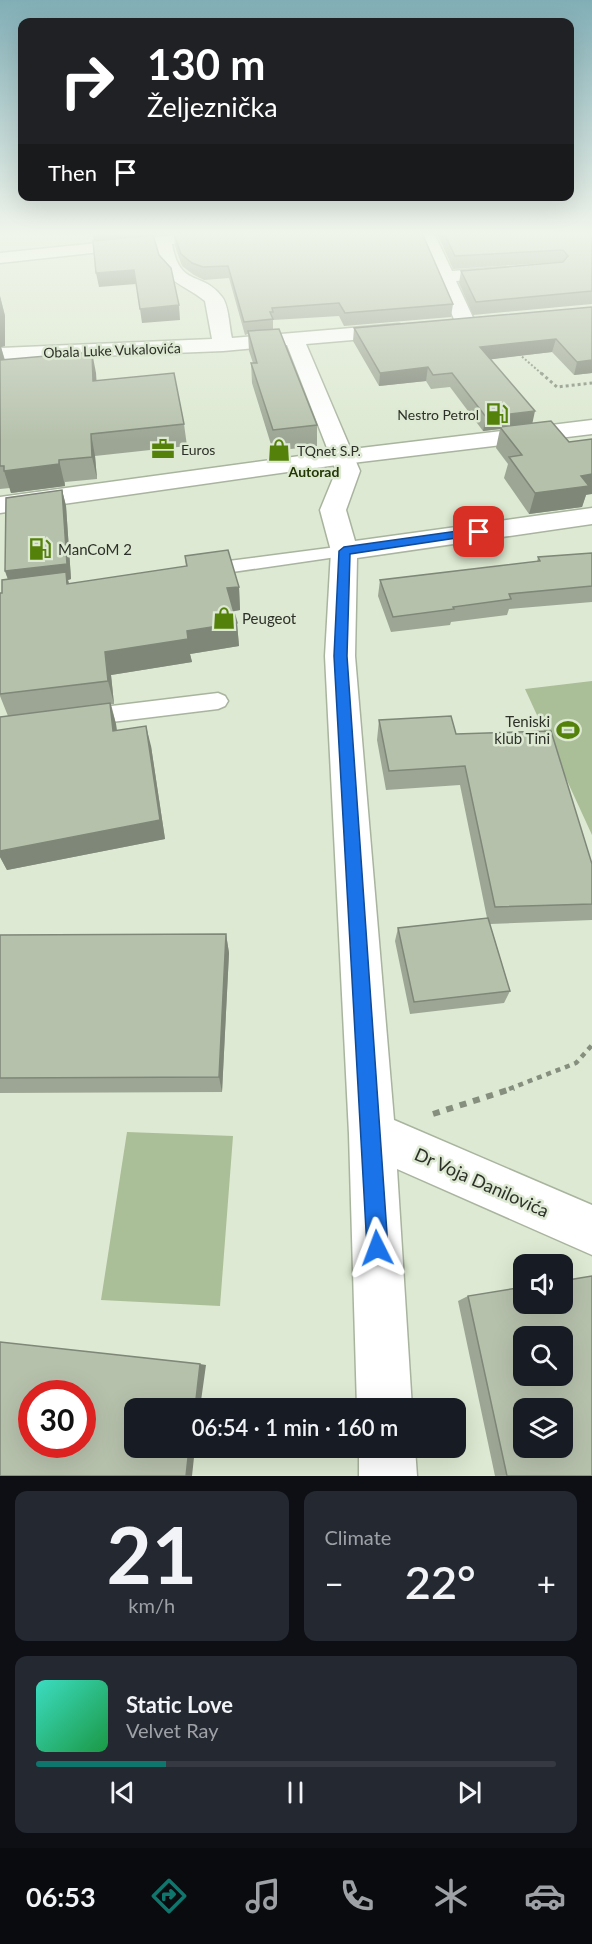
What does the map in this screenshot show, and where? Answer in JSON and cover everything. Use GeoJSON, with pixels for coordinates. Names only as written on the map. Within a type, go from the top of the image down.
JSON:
{"type":"FeatureCollection","features":[{"type":"Feature","properties":{"kind":"street"},"geometry":{"type":"LineString","coordinates":[[215,302],[223,345]]}},
{"type":"Feature","properties":{"kind":"street"},"geometry":{"type":"LineString","coordinates":[[443,326],[474,323],[461,302]]}},
{"type":"Feature","properties":{"kind":"street","name":"Obala Luke Vukalovića"},"geometry":{"type":"LineString","coordinates":[[0,354],[105,352],[223,345],[420,328]]}},
{"type":"Feature","properties":{"kind":"street"},"geometry":{"type":"LineString","coordinates":[[295,340],[348,471],[333,510],[344,551],[340,656],[372,1134],[385,1398]]}},
{"type":"Feature","properties":{"kind":"street"},"geometry":{"type":"LineString","coordinates":[[0,506],[344,457],[592,426]]}},
{"type":"Feature","properties":{"kind":"street"},"geometry":{"type":"LineString","coordinates":[[344,551],[592,516]]}},
{"type":"Feature","properties":{"kind":"street","name":"Dr Voja Danilovića"},"geometry":{"type":"LineString","coordinates":[[372,1134],[592,1230]]}},
{"type":"Feature","properties":{"kind":"street"},"geometry":{"type":"LineString","coordinates":[[387,1458],[388,1476]]}},
{"type":"Feature","properties":{"kind":"lane"},"geometry":{"type":"LineString","coordinates":[[190,572],[344,551]]}},
{"type":"Feature","properties":{"kind":"lane"},"geometry":{"type":"LineString","coordinates":[[69,720],[218,701]]}},
{"type":"Feature","properties":{"kind":"path"},"geometry":{"type":"LineString","coordinates":[[474,323],[557,387],[592,383]]}},
{"type":"Feature","properties":{"kind":"path"},"geometry":{"type":"LineString","coordinates":[[372,1134],[516,1087],[576,1062],[592,1045]]}},
{"type":"Feature","properties":{"kind":"green space","name":"Teniski klub Tini"},"geometry":{"type":"Polygon","coordinates":[[[592,681],[592,835],[525,689],[592,681]]]}},
{"type":"Feature","properties":{"kind":"green space"},"geometry":{"type":"Polygon","coordinates":[[[127,1132],[233,1136],[220,1306],[101,1300],[127,1132]]]}},
{"type":"Feature","properties":{"kind":"building"},"geometry":{"type":"Polygon","coordinates":[[[139,302],[178,302],[179,305],[140,309],[139,302]]]}},
{"type":"Feature","properties":{"kind":"building"},"geometry":{"type":"Polygon","coordinates":[[[238,302],[452,302],[453,304],[345,313],[339,303],[272,308],[273,312],[270,312],[273,319],[244,322],[238,302]]]}},
{"type":"Feature","properties":{"kind":"building"},"geometry":{"type":"Polygon","coordinates":[[[592,307],[592,360],[577,362],[556,339],[480,347],[535,411],[486,417],[452,373],[433,375],[428,367],[380,373],[354,328],[592,307]]]}},
{"type":"Feature","properties":{"kind":"building"},"geometry":{"type":"Polygon","coordinates":[[[279,329],[317,425],[273,430],[251,363],[257,363],[248,331],[279,329]]]}},
{"type":"Feature","properties":{"kind":"building"},"geometry":{"type":"Polygon","coordinates":[[[92,352],[93,381],[174,373],[184,424],[91,434],[92,457],[59,460],[59,464],[4,471],[4,466],[0,466],[0,360],[92,352]]]}},
{"type":"Feature","properties":{"kind":"building"},"geometry":{"type":"Polygon","coordinates":[[[551,421],[569,442],[592,439],[592,474],[581,476],[589,486],[535,493],[509,457],[522,455],[500,427],[551,421]]]}},
{"type":"Feature","properties":{"kind":"building"},"geometry":{"type":"Polygon","coordinates":[[[62,490],[67,564],[5,571],[6,498],[62,490]]]}},
{"type":"Feature","properties":{"kind":"building"},"geometry":{"type":"Polygon","coordinates":[[[228,550],[239,587],[227,588],[237,623],[187,631],[188,639],[105,652],[108,681],[0,694],[2,580],[66,572],[67,584],[187,566],[185,556],[228,550]]]}},
{"type":"Feature","properties":{"kind":"building"},"geometry":{"type":"Polygon","coordinates":[[[592,553],[592,586],[509,594],[511,599],[393,617],[380,580],[540,561],[538,557],[592,553]]]}},
{"type":"Feature","properties":{"kind":"building"},"geometry":{"type":"Polygon","coordinates":[[[110,703],[113,731],[146,726],[160,820],[0,851],[0,717],[110,703]]]}},
{"type":"Feature","properties":{"kind":"building"},"geometry":{"type":"Polygon","coordinates":[[[451,716],[456,734],[551,731],[592,864],[592,904],[495,907],[465,766],[389,771],[379,720],[451,716]]]}},
{"type":"Feature","properties":{"kind":"building"},"geometry":{"type":"Polygon","coordinates":[[[488,918],[510,991],[414,1002],[398,928],[488,918]]]}},
{"type":"Feature","properties":{"kind":"building"},"geometry":{"type":"Polygon","coordinates":[[[226,934],[219,1077],[0,1078],[0,935],[226,934]]]}},
{"type":"Feature","properties":{"kind":"building"},"geometry":{"type":"Polygon","coordinates":[[[592,1276],[592,1476],[507,1476],[468,1296],[513,1289],[513,1314],[573,1314],[573,1279],[592,1276]]]}},
{"type":"Feature","properties":{"kind":"building"},"geometry":{"type":"Polygon","coordinates":[[[0,1342],[200,1364],[196,1398],[124,1398],[124,1458],[188,1458],[186,1476],[0,1476],[0,1342]]]}},
{"type":"Feature","properties":{"kind":"place","name":"Nestro Petrol"},"geometry":{"type":"Point","coordinates":[497,414]}},
{"type":"Feature","properties":{"kind":"place","name":"Euros"},"geometry":{"type":"Point","coordinates":[163,449]}},
{"type":"Feature","properties":{"kind":"place","name":"TQnet S.P."},"geometry":{"type":"Point","coordinates":[279,450]}},
{"type":"Feature","properties":{"kind":"place","name":"ManCoM 2"},"geometry":{"type":"Point","coordinates":[40,549]}},
{"type":"Feature","properties":{"kind":"place","name":"Peugeot"},"geometry":{"type":"Point","coordinates":[224,618]}},
{"type":"Feature","properties":{"kind":"place","name":"Teniski klub Tini"},"geometry":{"type":"Point","coordinates":[568,730]}},
{"type":"Feature","properties":{"kind":"district","name":"Autorad"},"geometry":{"type":"Point","coordinates":[314,471]}},
{"type":"Feature","properties":{"kind":"route"},"geometry":{"type":"LineString","coordinates":[[377,1248],[372,1134],[340,656],[344,551],[479,532]]}}]}
